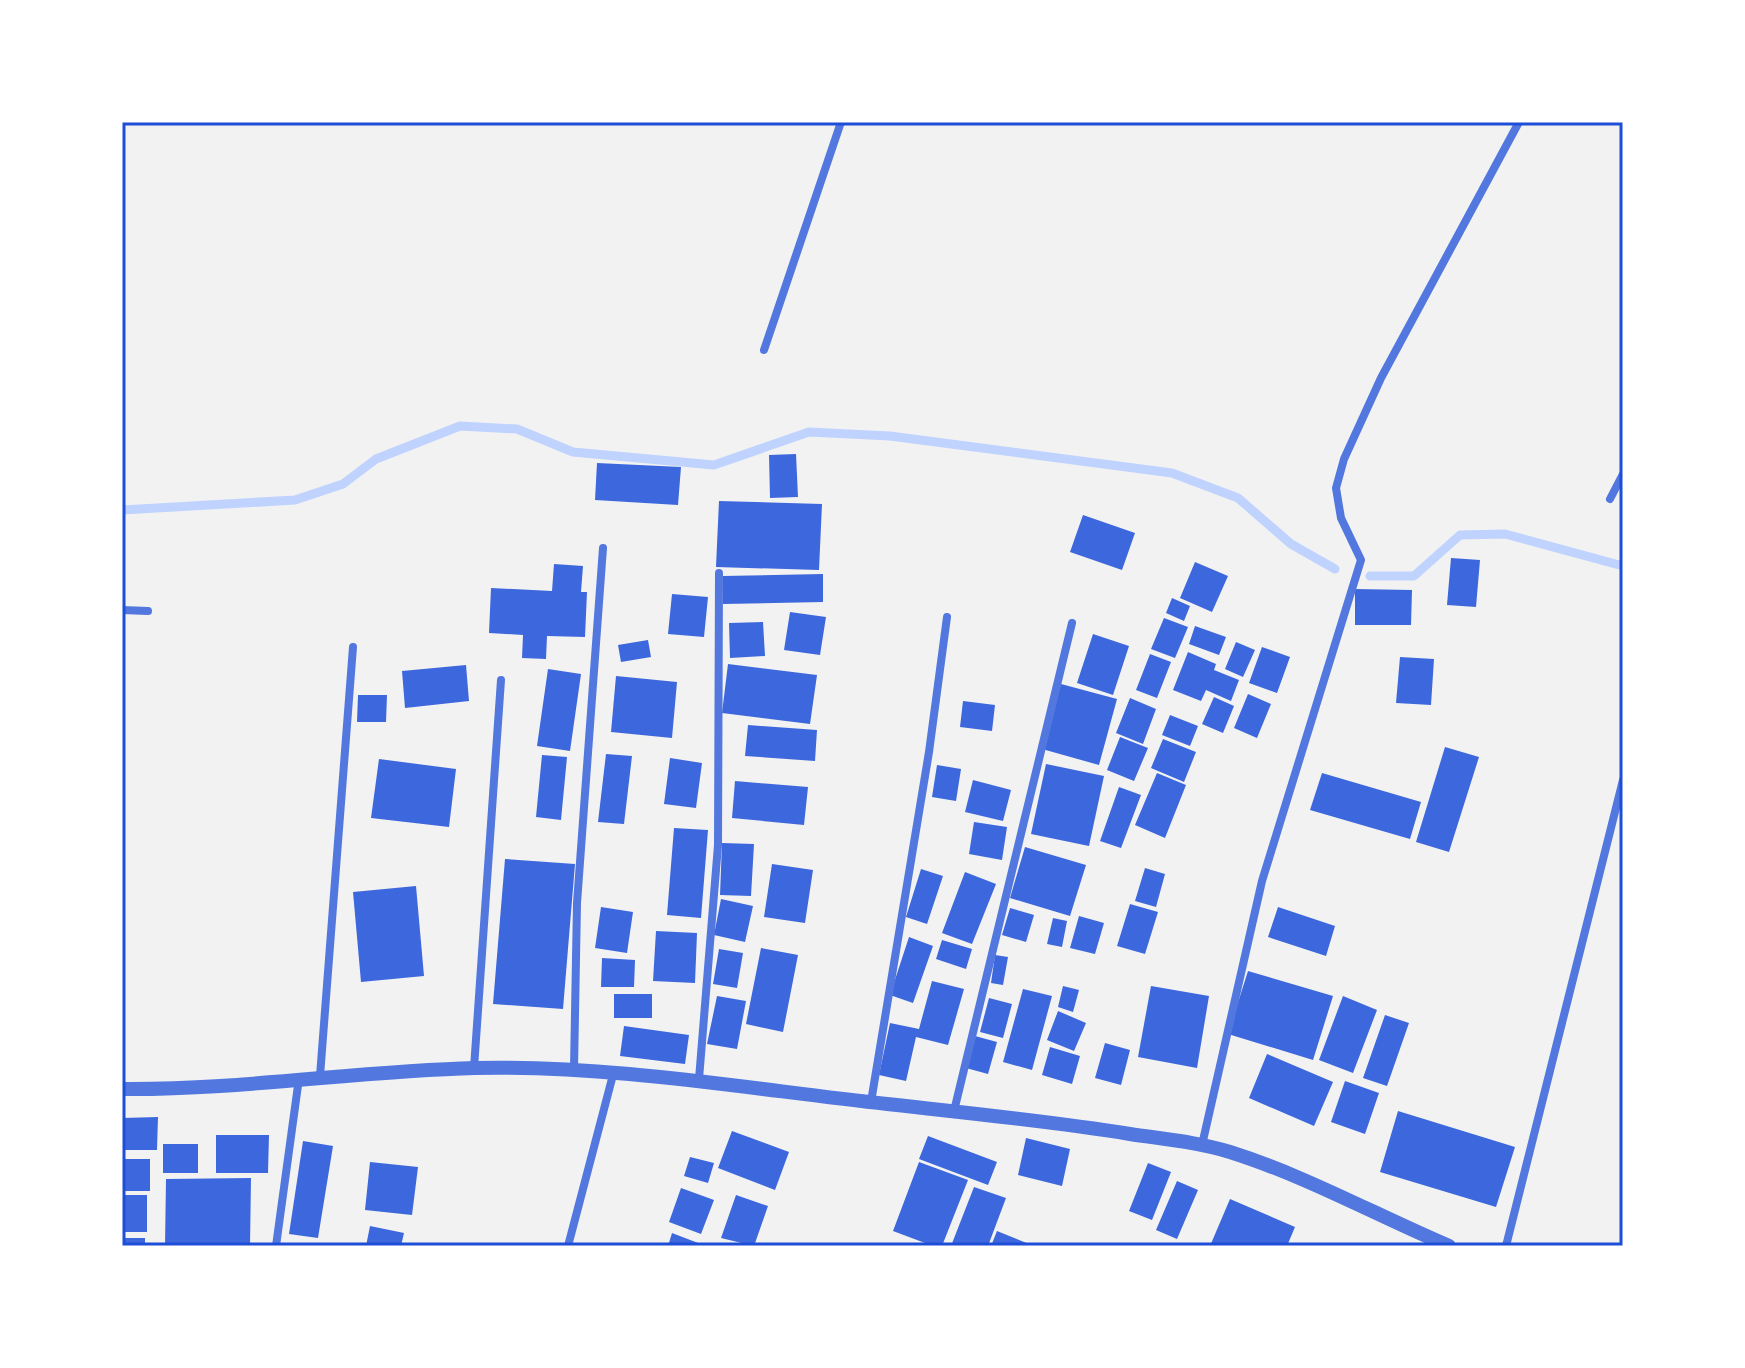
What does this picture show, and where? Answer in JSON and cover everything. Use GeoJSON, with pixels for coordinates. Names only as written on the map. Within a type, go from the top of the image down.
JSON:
{"type":"FeatureCollection","features":[{"type":"Feature","properties":{"kind":"street"},"geometry":{"type":"LineString","coordinates":[[764,350],[841,122]]}},
{"type":"Feature","properties":{"kind":"street"},"geometry":{"type":"LineString","coordinates":[[1202,1145],[1262,881],[1361,560],[1341,518],[1336,488],[1344,459],[1381,378],[1519,122]]}},
{"type":"Feature","properties":{"kind":"street"},"geometry":{"type":"LineString","coordinates":[[1610,499],[1623,474]]}},
{"type":"Feature","properties":{"kind":"street"},"geometry":{"type":"LineString","coordinates":[[574,1069],[577,903],[603,548]]}},
{"type":"Feature","properties":{"kind":"street"},"geometry":{"type":"LineString","coordinates":[[699,1079],[718,845],[719,573]]}},
{"type":"Feature","properties":{"kind":"street"},"geometry":{"type":"LineString","coordinates":[[122,610],[148,611]]}},
{"type":"Feature","properties":{"kind":"street"},"geometry":{"type":"LineString","coordinates":[[871,1102],[929,752],[947,617]]}},
{"type":"Feature","properties":{"kind":"street"},"geometry":{"type":"LineString","coordinates":[[954,1111],[1072,623]]}},
{"type":"Feature","properties":{"kind":"street"},"geometry":{"type":"LineString","coordinates":[[320,1076],[353,647]]}},
{"type":"Feature","properties":{"kind":"street"},"geometry":{"type":"LineString","coordinates":[[474,1068],[501,680]]}},
{"type":"Feature","properties":{"kind":"street"},"geometry":{"type":"LineString","coordinates":[[1506,1246],[1623,780]]}},
{"type":"Feature","properties":{"kind":"street"},"geometry":{"type":"LineString","coordinates":[[122,1089],[174,1090],[320,1076],[474,1068],[574,1069],[699,1079],[871,1102],[1050,1121],[1202,1145],[1301,1178],[1449,1246]]}},
{"type":"Feature","properties":{"kind":"street"},"geometry":{"type":"LineString","coordinates":[[568,1246],[614,1071]]}},
{"type":"Feature","properties":{"kind":"street"},"geometry":{"type":"LineString","coordinates":[[276,1246],[299,1078]]}},
{"type":"Feature","properties":{"kind":"building"},"geometry":{"type":"Polygon","coordinates":[[[796,454],[798,497],[770,498],[769,455],[796,454]]]}},
{"type":"Feature","properties":{"kind":"building"},"geometry":{"type":"Polygon","coordinates":[[[597,463],[681,467],[678,505],[595,500],[597,463]]]}},
{"type":"Feature","properties":{"kind":"building"},"geometry":{"type":"Polygon","coordinates":[[[719,501],[822,504],[819,570],[716,567],[719,501]]]}},
{"type":"Feature","properties":{"kind":"building"},"geometry":{"type":"Polygon","coordinates":[[[1083,515],[1135,533],[1122,570],[1070,552],[1083,515]]]}},
{"type":"Feature","properties":{"kind":"building"},"geometry":{"type":"Polygon","coordinates":[[[1451,558],[1480,560],[1476,607],[1447,605],[1451,558]]]}},
{"type":"Feature","properties":{"kind":"building"},"geometry":{"type":"Polygon","coordinates":[[[1195,562],[1228,576],[1212,612],[1180,598],[1195,562]]]}},
{"type":"Feature","properties":{"kind":"building"},"geometry":{"type":"Polygon","coordinates":[[[554,564],[583,566],[581,592],[587,592],[585,637],[547,636],[546,659],[522,658],[523,635],[489,633],[491,588],[552,591],[554,564]]]}},
{"type":"Feature","properties":{"kind":"building"},"geometry":{"type":"Polygon","coordinates":[[[823,574],[823,602],[723,604],[723,576],[823,574]]]}},
{"type":"Feature","properties":{"kind":"building"},"geometry":{"type":"Polygon","coordinates":[[[1355,589],[1412,590],[1411,625],[1355,625],[1355,589]]]}},
{"type":"Feature","properties":{"kind":"building"},"geometry":{"type":"Polygon","coordinates":[[[672,594],[708,597],[704,637],[668,634],[672,594]]]}},
{"type":"Feature","properties":{"kind":"building"},"geometry":{"type":"Polygon","coordinates":[[[1172,598],[1190,606],[1184,621],[1166,613],[1172,598]]]}},
{"type":"Feature","properties":{"kind":"building"},"geometry":{"type":"Polygon","coordinates":[[[790,612],[826,617],[820,655],[784,650],[790,612]]]}},
{"type":"Feature","properties":{"kind":"building"},"geometry":{"type":"Polygon","coordinates":[[[1164,618],[1188,627],[1175,658],[1151,649],[1164,618]]]}},
{"type":"Feature","properties":{"kind":"building"},"geometry":{"type":"Polygon","coordinates":[[[763,622],[765,656],[730,658],[729,623],[763,622]]]}},
{"type":"Feature","properties":{"kind":"building"},"geometry":{"type":"Polygon","coordinates":[[[1195,626],[1226,637],[1219,655],[1189,644],[1195,626]]]}},
{"type":"Feature","properties":{"kind":"building"},"geometry":{"type":"Polygon","coordinates":[[[1093,634],[1129,646],[1113,695],[1077,683],[1093,634]]]}},
{"type":"Feature","properties":{"kind":"building"},"geometry":{"type":"Polygon","coordinates":[[[648,640],[651,657],[621,662],[618,645],[648,640]]]}},
{"type":"Feature","properties":{"kind":"building"},"geometry":{"type":"Polygon","coordinates":[[[1236,642],[1255,650],[1243,677],[1225,669],[1236,642]]]}},
{"type":"Feature","properties":{"kind":"building"},"geometry":{"type":"Polygon","coordinates":[[[1262,647],[1290,657],[1277,693],[1249,683],[1262,647]]]}},
{"type":"Feature","properties":{"kind":"building"},"geometry":{"type":"Polygon","coordinates":[[[1188,652],[1216,664],[1214,670],[1239,680],[1231,701],[1206,690],[1201,701],[1173,690],[1188,652]]]}},
{"type":"Feature","properties":{"kind":"building"},"geometry":{"type":"Polygon","coordinates":[[[1150,654],[1171,662],[1157,698],[1136,690],[1150,654]]]}},
{"type":"Feature","properties":{"kind":"building"},"geometry":{"type":"Polygon","coordinates":[[[1400,657],[1434,659],[1431,705],[1396,703],[1400,657]]]}},
{"type":"Feature","properties":{"kind":"building"},"geometry":{"type":"Polygon","coordinates":[[[728,664],[817,675],[810,724],[722,713],[728,664]]]}},
{"type":"Feature","properties":{"kind":"building"},"geometry":{"type":"Polygon","coordinates":[[[466,665],[469,701],[405,708],[402,671],[466,665]]]}},
{"type":"Feature","properties":{"kind":"building"},"geometry":{"type":"Polygon","coordinates":[[[548,669],[581,674],[570,751],[537,746],[548,669]]]}},
{"type":"Feature","properties":{"kind":"building"},"geometry":{"type":"Polygon","coordinates":[[[616,676],[677,682],[672,738],[611,732],[616,676]]]}},
{"type":"Feature","properties":{"kind":"building"},"geometry":{"type":"Polygon","coordinates":[[[1061,684],[1117,699],[1099,765],[1042,749],[1061,684]]]}},
{"type":"Feature","properties":{"kind":"building"},"geometry":{"type":"Polygon","coordinates":[[[1248,694],[1271,704],[1257,738],[1234,728],[1248,694]]]}},
{"type":"Feature","properties":{"kind":"building"},"geometry":{"type":"Polygon","coordinates":[[[358,695],[387,695],[386,722],[357,722],[358,695]]]}},
{"type":"Feature","properties":{"kind":"building"},"geometry":{"type":"Polygon","coordinates":[[[1214,697],[1234,706],[1223,733],[1202,724],[1214,697]]]}},
{"type":"Feature","properties":{"kind":"building"},"geometry":{"type":"Polygon","coordinates":[[[1130,698],[1156,709],[1143,744],[1116,733],[1130,698]]]}},
{"type":"Feature","properties":{"kind":"building"},"geometry":{"type":"Polygon","coordinates":[[[963,701],[995,705],[992,731],[960,727],[963,701]]]}},
{"type":"Feature","properties":{"kind":"building"},"geometry":{"type":"Polygon","coordinates":[[[1170,715],[1198,726],[1190,746],[1162,735],[1170,715]]]}},
{"type":"Feature","properties":{"kind":"building"},"geometry":{"type":"Polygon","coordinates":[[[748,725],[817,730],[815,761],[745,756],[748,725]]]}},
{"type":"Feature","properties":{"kind":"building"},"geometry":{"type":"Polygon","coordinates":[[[1120,737],[1148,748],[1134,781],[1107,770],[1120,737]]]}},
{"type":"Feature","properties":{"kind":"building"},"geometry":{"type":"Polygon","coordinates":[[[1163,739],[1196,752],[1184,782],[1151,768],[1163,739]]]}},
{"type":"Feature","properties":{"kind":"building"},"geometry":{"type":"Polygon","coordinates":[[[1445,747],[1479,757],[1449,852],[1416,842],[1445,747]]]}},
{"type":"Feature","properties":{"kind":"building"},"geometry":{"type":"Polygon","coordinates":[[[606,754],[632,756],[624,824],[598,822],[606,754]]]}},
{"type":"Feature","properties":{"kind":"building"},"geometry":{"type":"Polygon","coordinates":[[[542,755],[567,757],[561,820],[536,817],[542,755]]]}},
{"type":"Feature","properties":{"kind":"building"},"geometry":{"type":"Polygon","coordinates":[[[670,758],[702,763],[696,808],[664,804],[670,758]]]}},
{"type":"Feature","properties":{"kind":"building"},"geometry":{"type":"Polygon","coordinates":[[[379,759],[456,769],[449,827],[371,818],[379,759]]]}},
{"type":"Feature","properties":{"kind":"building"},"geometry":{"type":"Polygon","coordinates":[[[1046,764],[1104,776],[1089,846],[1031,834],[1046,764]]]}},
{"type":"Feature","properties":{"kind":"building"},"geometry":{"type":"Polygon","coordinates":[[[937,765],[961,769],[956,801],[932,797],[937,765]]]}},
{"type":"Feature","properties":{"kind":"building"},"geometry":{"type":"Polygon","coordinates":[[[1157,773],[1186,785],[1165,838],[1135,825],[1157,773]]]}},
{"type":"Feature","properties":{"kind":"building"},"geometry":{"type":"Polygon","coordinates":[[[1322,773],[1421,802],[1410,839],[1310,810],[1322,773]]]}},
{"type":"Feature","properties":{"kind":"building"},"geometry":{"type":"Polygon","coordinates":[[[973,780],[1011,790],[1003,821],[965,812],[973,780]]]}},
{"type":"Feature","properties":{"kind":"building"},"geometry":{"type":"Polygon","coordinates":[[[735,781],[808,787],[804,825],[732,818],[735,781]]]}},
{"type":"Feature","properties":{"kind":"building"},"geometry":{"type":"Polygon","coordinates":[[[1119,787],[1141,795],[1121,848],[1100,841],[1119,787]]]}},
{"type":"Feature","properties":{"kind":"building"},"geometry":{"type":"Polygon","coordinates":[[[974,822],[1007,827],[1002,860],[969,854],[974,822]]]}},
{"type":"Feature","properties":{"kind":"building"},"geometry":{"type":"Polygon","coordinates":[[[674,828],[708,830],[701,918],[667,915],[674,828]]]}},
{"type":"Feature","properties":{"kind":"building"},"geometry":{"type":"Polygon","coordinates":[[[722,843],[754,844],[751,896],[720,895],[722,843]]]}},
{"type":"Feature","properties":{"kind":"building"},"geometry":{"type":"Polygon","coordinates":[[[1025,847],[1086,865],[1070,916],[1010,898],[1025,847]]]}},
{"type":"Feature","properties":{"kind":"building"},"geometry":{"type":"Polygon","coordinates":[[[505,859],[575,864],[563,1009],[493,1004],[505,859]]]}},
{"type":"Feature","properties":{"kind":"building"},"geometry":{"type":"Polygon","coordinates":[[[772,864],[813,870],[805,923],[764,917],[772,864]]]}},
{"type":"Feature","properties":{"kind":"building"},"geometry":{"type":"Polygon","coordinates":[[[1145,868],[1165,874],[1156,907],[1135,901],[1145,868]]]}},
{"type":"Feature","properties":{"kind":"building"},"geometry":{"type":"Polygon","coordinates":[[[921,869],[943,876],[927,924],[906,917],[921,869]]]}},
{"type":"Feature","properties":{"kind":"building"},"geometry":{"type":"Polygon","coordinates":[[[965,872],[996,884],[972,944],[942,933],[965,872]]]}},
{"type":"Feature","properties":{"kind":"building"},"geometry":{"type":"Polygon","coordinates":[[[416,886],[424,976],[361,982],[353,892],[416,886]]]}},
{"type":"Feature","properties":{"kind":"building"},"geometry":{"type":"Polygon","coordinates":[[[721,899],[753,906],[745,942],[714,935],[721,899]]]}},
{"type":"Feature","properties":{"kind":"building"},"geometry":{"type":"Polygon","coordinates":[[[1130,904],[1158,912],[1145,954],[1117,946],[1130,904]]]}},
{"type":"Feature","properties":{"kind":"building"},"geometry":{"type":"Polygon","coordinates":[[[601,907],[633,912],[627,953],[595,948],[601,907]]]}},
{"type":"Feature","properties":{"kind":"building"},"geometry":{"type":"Polygon","coordinates":[[[1278,907],[1335,926],[1326,956],[1268,937],[1278,907]]]}},
{"type":"Feature","properties":{"kind":"building"},"geometry":{"type":"Polygon","coordinates":[[[1010,908],[1034,915],[1026,942],[1002,935],[1010,908]]]}},
{"type":"Feature","properties":{"kind":"building"},"geometry":{"type":"Polygon","coordinates":[[[1079,916],[1104,923],[1095,954],[1070,948],[1079,916]]]}},
{"type":"Feature","properties":{"kind":"building"},"geometry":{"type":"Polygon","coordinates":[[[1053,918],[1067,921],[1062,947],[1047,944],[1053,918]]]}},
{"type":"Feature","properties":{"kind":"building"},"geometry":{"type":"Polygon","coordinates":[[[656,931],[697,933],[695,983],[653,981],[656,931]]]}},
{"type":"Feature","properties":{"kind":"building"},"geometry":{"type":"Polygon","coordinates":[[[909,937],[933,946],[913,1003],[890,995],[909,937]]]}},
{"type":"Feature","properties":{"kind":"building"},"geometry":{"type":"Polygon","coordinates":[[[942,940],[972,949],[966,969],[936,959],[942,940]]]}},
{"type":"Feature","properties":{"kind":"building"},"geometry":{"type":"Polygon","coordinates":[[[761,948],[798,955],[783,1032],[746,1024],[761,948]]]}},
{"type":"Feature","properties":{"kind":"building"},"geometry":{"type":"Polygon","coordinates":[[[719,949],[743,953],[737,988],[713,984],[719,949]]]}},
{"type":"Feature","properties":{"kind":"building"},"geometry":{"type":"Polygon","coordinates":[[[995,955],[1008,957],[1003,985],[991,983],[995,955]]]}},
{"type":"Feature","properties":{"kind":"building"},"geometry":{"type":"Polygon","coordinates":[[[602,958],[635,960],[634,987],[601,987],[602,958]]]}},
{"type":"Feature","properties":{"kind":"building"},"geometry":{"type":"Polygon","coordinates":[[[1248,971],[1333,996],[1313,1060],[1228,1034],[1248,971]]]}},
{"type":"Feature","properties":{"kind":"building"},"geometry":{"type":"Polygon","coordinates":[[[932,981],[964,989],[948,1045],[916,1037],[906,1081],[879,1075],[890,1023],[919,1029],[932,981]]]}},
{"type":"Feature","properties":{"kind":"building"},"geometry":{"type":"Polygon","coordinates":[[[1063,986],[1079,990],[1073,1012],[1058,1007],[1063,986]]]}},
{"type":"Feature","properties":{"kind":"building"},"geometry":{"type":"Polygon","coordinates":[[[1151,986],[1209,996],[1197,1068],[1138,1057],[1151,986]]]}},
{"type":"Feature","properties":{"kind":"building"},"geometry":{"type":"Polygon","coordinates":[[[1023,989],[1052,996],[1032,1070],[1003,1062],[1023,989]]]}},
{"type":"Feature","properties":{"kind":"building"},"geometry":{"type":"Polygon","coordinates":[[[614,994],[652,994],[652,1018],[614,1018],[614,994]]]}},
{"type":"Feature","properties":{"kind":"building"},"geometry":{"type":"Polygon","coordinates":[[[717,996],[746,1001],[737,1049],[707,1044],[717,996]]]}},
{"type":"Feature","properties":{"kind":"building"},"geometry":{"type":"Polygon","coordinates":[[[1343,996],[1377,1010],[1353,1073],[1319,1060],[1343,996]]]}},
{"type":"Feature","properties":{"kind":"building"},"geometry":{"type":"Polygon","coordinates":[[[989,998],[1012,1004],[1003,1038],[980,1032],[989,998]]]}},
{"type":"Feature","properties":{"kind":"building"},"geometry":{"type":"Polygon","coordinates":[[[1058,1011],[1086,1023],[1074,1051],[1047,1040],[1058,1011]]]}},
{"type":"Feature","properties":{"kind":"building"},"geometry":{"type":"Polygon","coordinates":[[[1385,1015],[1409,1023],[1387,1086],[1363,1078],[1385,1015]]]}},
{"type":"Feature","properties":{"kind":"building"},"geometry":{"type":"Polygon","coordinates":[[[624,1026],[689,1035],[685,1064],[620,1056],[624,1026]]]}},
{"type":"Feature","properties":{"kind":"building"},"geometry":{"type":"Polygon","coordinates":[[[975,1036],[997,1042],[988,1074],[966,1068],[975,1036]]]}},
{"type":"Feature","properties":{"kind":"building"},"geometry":{"type":"Polygon","coordinates":[[[1105,1043],[1130,1050],[1121,1085],[1095,1078],[1105,1043]]]}},
{"type":"Feature","properties":{"kind":"building"},"geometry":{"type":"Polygon","coordinates":[[[1050,1047],[1080,1056],[1072,1084],[1042,1075],[1050,1047]]]}},
{"type":"Feature","properties":{"kind":"building"},"geometry":{"type":"Polygon","coordinates":[[[1267,1054],[1333,1082],[1314,1126],[1249,1098],[1267,1054]]]}},
{"type":"Feature","properties":{"kind":"building"},"geometry":{"type":"Polygon","coordinates":[[[1345,1081],[1379,1093],[1365,1134],[1331,1122],[1345,1081]]]}},
{"type":"Feature","properties":{"kind":"building"},"geometry":{"type":"Polygon","coordinates":[[[1398,1111],[1515,1147],[1496,1207],[1380,1172],[1398,1111]]]}},
{"type":"Feature","properties":{"kind":"building"},"geometry":{"type":"Polygon","coordinates":[[[158,1117],[157,1150],[122,1150],[122,1118],[158,1117]]]}},
{"type":"Feature","properties":{"kind":"building"},"geometry":{"type":"Polygon","coordinates":[[[732,1131],[789,1152],[775,1190],[718,1168],[732,1131]]]}},
{"type":"Feature","properties":{"kind":"building"},"geometry":{"type":"Polygon","coordinates":[[[216,1135],[269,1135],[268,1173],[216,1173],[216,1135]]]}},
{"type":"Feature","properties":{"kind":"building"},"geometry":{"type":"Polygon","coordinates":[[[928,1136],[997,1162],[988,1185],[919,1159],[928,1136]]]}},
{"type":"Feature","properties":{"kind":"building"},"geometry":{"type":"Polygon","coordinates":[[[1026,1138],[1070,1149],[1062,1186],[1018,1175],[1026,1138]]]}},
{"type":"Feature","properties":{"kind":"building"},"geometry":{"type":"Polygon","coordinates":[[[303,1141],[333,1146],[318,1238],[289,1234],[303,1141]]]}},
{"type":"Feature","properties":{"kind":"building"},"geometry":{"type":"Polygon","coordinates":[[[163,1144],[198,1144],[198,1173],[163,1173],[163,1144]]]}},
{"type":"Feature","properties":{"kind":"building"},"geometry":{"type":"Polygon","coordinates":[[[690,1157],[714,1163],[708,1183],[684,1176],[690,1157]]]}},
{"type":"Feature","properties":{"kind":"building"},"geometry":{"type":"Polygon","coordinates":[[[122,1159],[150,1159],[150,1191],[122,1191],[122,1159]]]}},
{"type":"Feature","properties":{"kind":"building"},"geometry":{"type":"Polygon","coordinates":[[[370,1162],[418,1167],[412,1215],[365,1210],[370,1162]]]}},
{"type":"Feature","properties":{"kind":"building"},"geometry":{"type":"Polygon","coordinates":[[[919,1162],[968,1180],[942,1246],[933,1246],[893,1231],[919,1162]]]}},
{"type":"Feature","properties":{"kind":"building"},"geometry":{"type":"Polygon","coordinates":[[[1148,1163],[1171,1172],[1152,1220],[1129,1211],[1148,1163]]]}},
{"type":"Feature","properties":{"kind":"building"},"geometry":{"type":"Polygon","coordinates":[[[251,1178],[250,1246],[165,1246],[166,1179],[251,1178]]]}},
{"type":"Feature","properties":{"kind":"building"},"geometry":{"type":"Polygon","coordinates":[[[1177,1181],[1198,1190],[1177,1239],[1156,1230],[1177,1181]]]}},
{"type":"Feature","properties":{"kind":"building"},"geometry":{"type":"Polygon","coordinates":[[[974,1187],[1006,1198],[988,1246],[951,1246],[974,1187]]]}},
{"type":"Feature","properties":{"kind":"building"},"geometry":{"type":"Polygon","coordinates":[[[681,1188],[714,1200],[701,1234],[669,1222],[681,1188]]]}},
{"type":"Feature","properties":{"kind":"building"},"geometry":{"type":"Polygon","coordinates":[[[122,1195],[147,1195],[147,1232],[122,1232],[122,1195]]]}},
{"type":"Feature","properties":{"kind":"building"},"geometry":{"type":"Polygon","coordinates":[[[736,1195],[768,1206],[754,1246],[721,1238],[736,1195]]]}},
{"type":"Feature","properties":{"kind":"building"},"geometry":{"type":"Polygon","coordinates":[[[1230,1199],[1295,1227],[1287,1246],[1210,1246],[1230,1199]]]}},
{"type":"Feature","properties":{"kind":"building"},"geometry":{"type":"Polygon","coordinates":[[[370,1226],[404,1233],[401,1246],[366,1246],[370,1226]]]}},
{"type":"Feature","properties":{"kind":"building"},"geometry":{"type":"Polygon","coordinates":[[[997,1231],[1034,1246],[991,1246],[997,1231]]]}},
{"type":"Feature","properties":{"kind":"building"},"geometry":{"type":"Polygon","coordinates":[[[672,1233],[706,1246],[668,1246],[672,1233]]]}},
{"type":"Feature","properties":{"kind":"building"},"geometry":{"type":"Polygon","coordinates":[[[122,1238],[145,1238],[145,1246],[122,1246],[122,1238]]]}},
{"type":"Feature","properties":{"kind":"waterway"},"geometry":{"type":"LineString","coordinates":[[122,510],[295,500],[343,484],[376,459],[460,426],[517,429],[573,452],[714,465],[809,432],[890,436],[1172,473],[1238,498],[1291,544],[1335,569]]}},
{"type":"Feature","properties":{"kind":"waterway"},"geometry":{"type":"LineString","coordinates":[[1370,576],[1414,576],[1460,535],[1505,534],[1623,566]]}}]}
